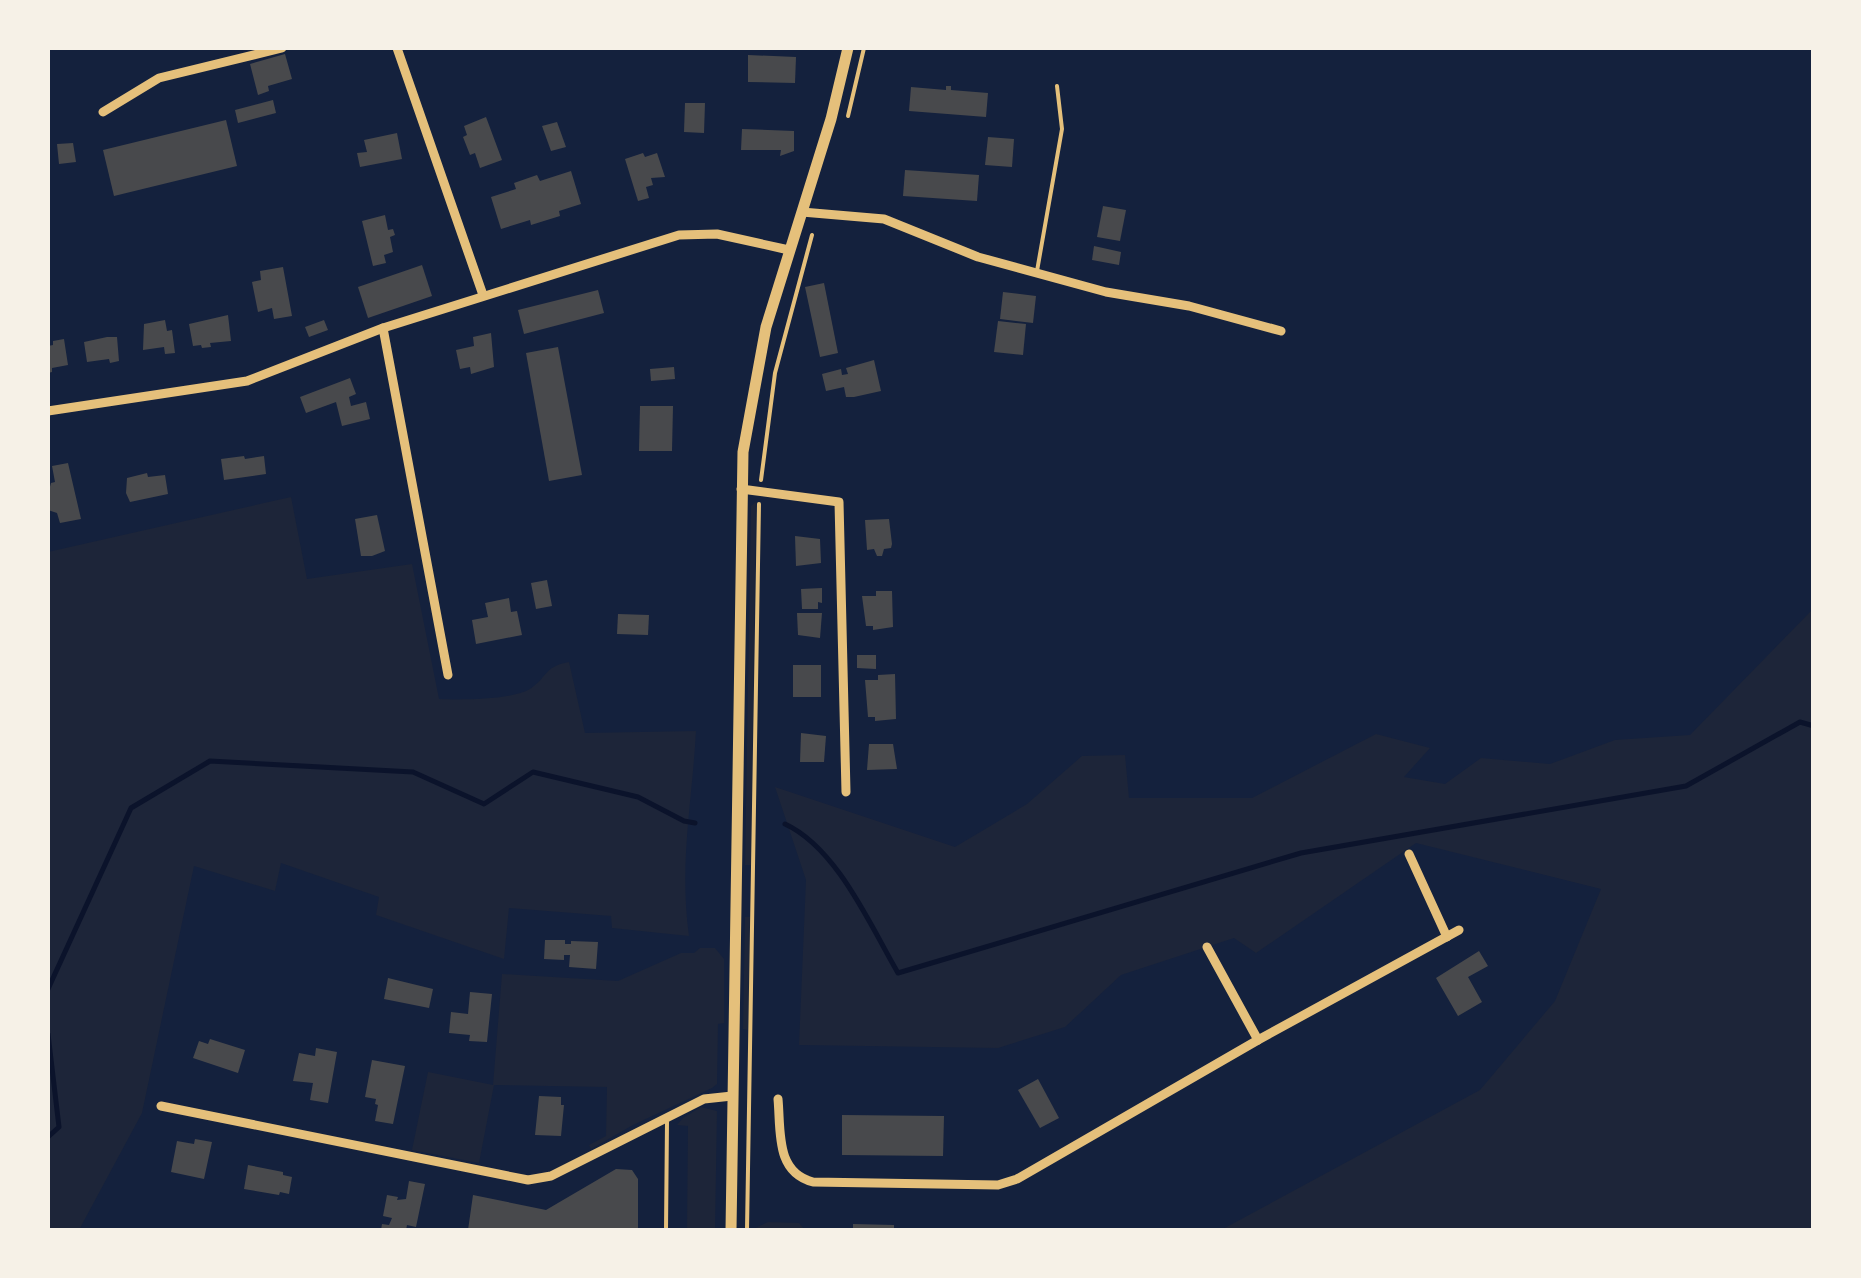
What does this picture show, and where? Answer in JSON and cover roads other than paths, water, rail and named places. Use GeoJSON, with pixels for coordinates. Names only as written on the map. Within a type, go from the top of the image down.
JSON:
{"type":"FeatureCollection","features":[{"type":"Feature","properties":{"kind":"main road"},"geometry":{"type":"LineString","coordinates":[[731,1230],[741,490],[755,374],[848,48]]}},
{"type":"Feature","properties":{"kind":"street"},"geometry":{"type":"LineString","coordinates":[[103,112],[159,78],[282,48]]}},
{"type":"Feature","properties":{"kind":"street"},"geometry":{"type":"LineString","coordinates":[[397,48],[483,295]]}},
{"type":"Feature","properties":{"kind":"street"},"geometry":{"type":"LineString","coordinates":[[802,212],[884,219],[978,257],[1106,292],[1189,306],[1281,330]]}},
{"type":"Feature","properties":{"kind":"street"},"geometry":{"type":"LineString","coordinates":[[48,412],[247,381],[383,328],[679,235],[716,234],[790,250]]}},
{"type":"Feature","properties":{"kind":"street"},"geometry":{"type":"LineString","coordinates":[[383,328],[448,675]]}},
{"type":"Feature","properties":{"kind":"street"},"geometry":{"type":"LineString","coordinates":[[741,490],[840,502],[846,792]]}},
{"type":"Feature","properties":{"kind":"street"},"geometry":{"type":"LineString","coordinates":[[1408,854],[1447,937]]}},
{"type":"Feature","properties":{"kind":"street"},"geometry":{"type":"LineString","coordinates":[[778,1100],[785,1162],[802,1179],[998,1185],[1016,1179],[1459,930]]}},
{"type":"Feature","properties":{"kind":"street"},"geometry":{"type":"LineString","coordinates":[[1207,947],[1258,1040]]}},
{"type":"Feature","properties":{"kind":"street"},"geometry":{"type":"LineString","coordinates":[[162,1106],[528,1180],[551,1176],[704,1099],[732,1096]]}},
{"type":"Feature","properties":{"kind":"lane"},"geometry":{"type":"LineString","coordinates":[[1036,271],[1062,129],[1057,86]]}},
{"type":"Feature","properties":{"kind":"lane"},"geometry":{"type":"LineString","coordinates":[[666,1230],[667,1117]]}},
{"type":"Feature","properties":{"kind":"waterway"},"geometry":{"type":"LineString","coordinates":[[785,824],[804,835],[836,869],[898,973],[1301,853],[1686,786],[1800,722],[1814,726]]}},
{"type":"Feature","properties":{"kind":"waterway"},"geometry":{"type":"LineString","coordinates":[[48,989],[131,808],[210,761],[413,772],[484,804],[533,772],[638,797],[695,823]]}},
{"type":"Feature","properties":{"kind":"waterway"},"geometry":{"type":"LineString","coordinates":[[48,1034],[59,1127],[48,1137]]}}]}
